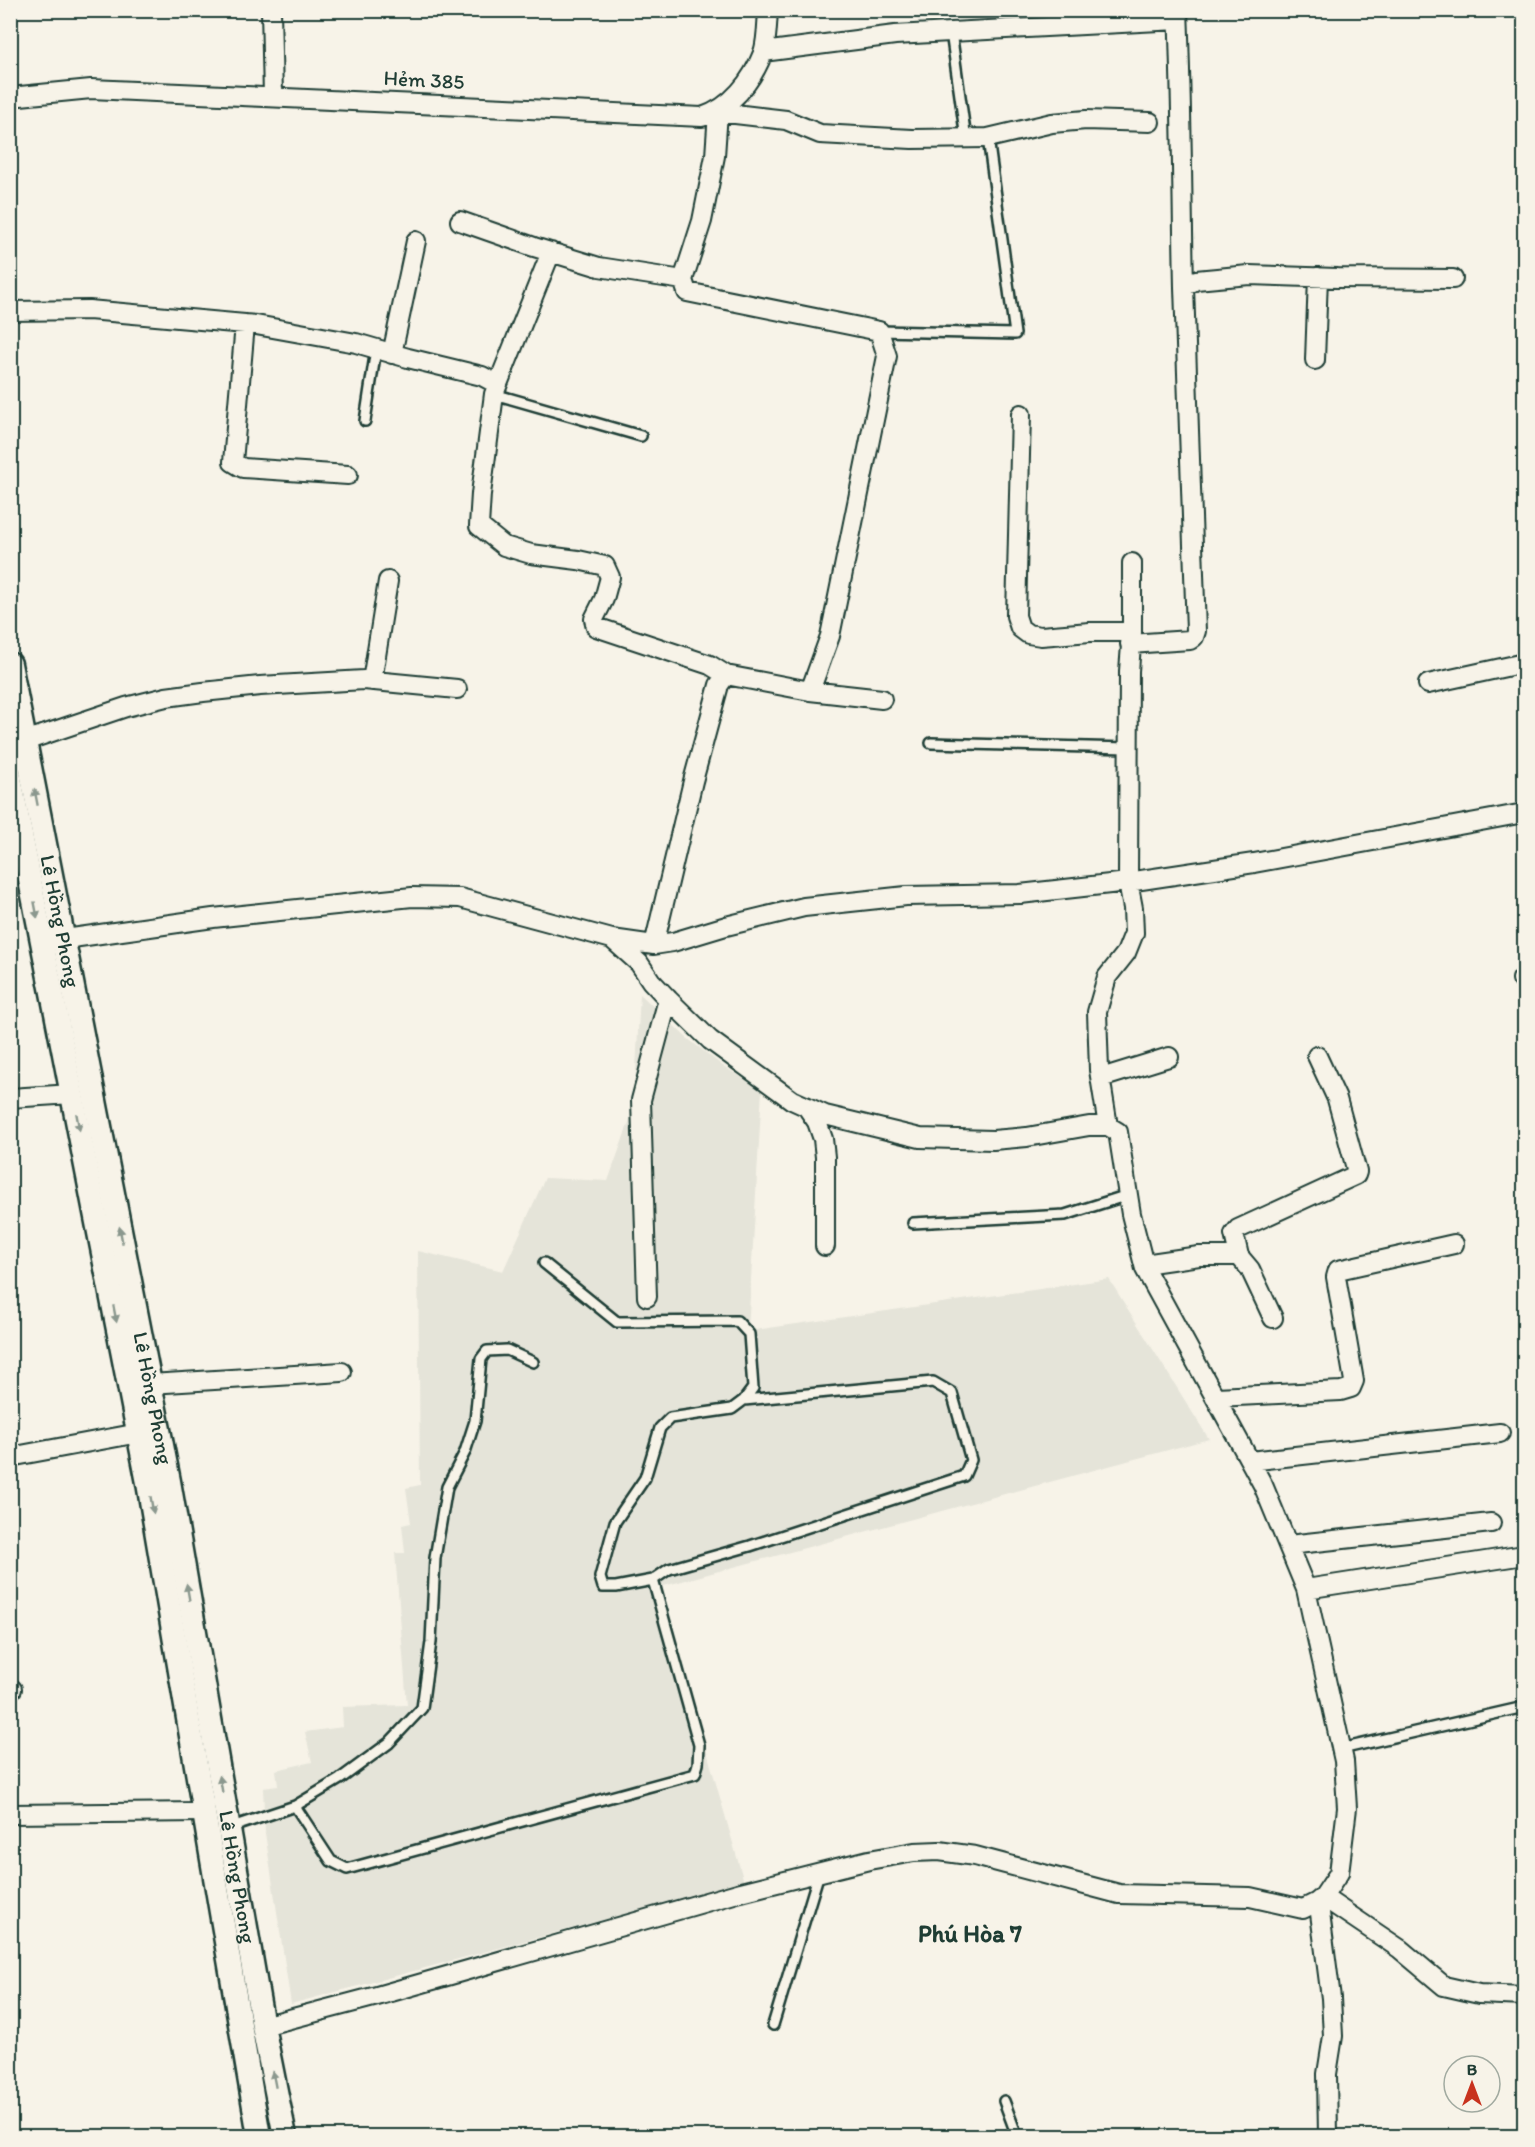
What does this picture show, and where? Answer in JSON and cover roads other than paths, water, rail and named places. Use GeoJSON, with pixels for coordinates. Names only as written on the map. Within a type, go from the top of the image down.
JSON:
{"type":"FeatureCollection","features":[{"type":"Feature","properties":{"kind":"street"},"geometry":{"type":"LineString","coordinates":[[271,10],[273,96]]}},
{"type":"Feature","properties":{"kind":"street"},"geometry":{"type":"LineString","coordinates":[[768,10],[763,52],[752,76],[718,112],[715,156],[702,221],[683,280],[687,292],[879,331],[887,356],[830,636],[810,691]]}},
{"type":"Feature","properties":{"kind":"street"},"geometry":{"type":"LineString","coordinates":[[763,52],[884,36],[1178,15],[1184,287],[1196,631],[1194,638],[1190,640],[1131,638],[1090,632],[1041,636],[1028,634],[1020,628],[1016,616],[1021,414]]}},
{"type":"Feature","properties":{"kind":"street","name":"Hẻm 385"},"geometry":{"type":"LineString","coordinates":[[10,97],[91,89],[432,103],[680,117],[702,117],[718,112],[786,120],[820,134],[966,139],[988,138],[1052,123],[1086,120],[1150,122]]}},
{"type":"Feature","properties":{"kind":"street"},"geometry":{"type":"LineString","coordinates":[[460,221],[599,267],[683,280]]}},
{"type":"Feature","properties":{"kind":"street"},"geometry":{"type":"LineString","coordinates":[[384,351],[416,241]]}},
{"type":"Feature","properties":{"kind":"street"},"geometry":{"type":"LineString","coordinates":[[551,252],[495,389],[479,526],[504,546],[531,554],[605,566],[610,578],[604,599],[594,619],[596,627],[710,665],[726,675],[810,691],[882,699]]}},
{"type":"Feature","properties":{"kind":"street"},"geometry":{"type":"LineString","coordinates":[[1184,287],[1196,280],[1249,275],[1453,279]]}},
{"type":"Feature","properties":{"kind":"street"},"geometry":{"type":"LineString","coordinates":[[1315,360],[1318,277]]}},
{"type":"Feature","properties":{"kind":"street"},"geometry":{"type":"LineString","coordinates":[[10,311],[90,310],[245,324],[306,333],[482,376],[495,389]]}},
{"type":"Feature","properties":{"kind":"street"},"geometry":{"type":"LineString","coordinates":[[245,324],[233,462],[243,468],[348,475]]}},
{"type":"Feature","properties":{"kind":"street"},"geometry":{"type":"LineString","coordinates":[[1108,1126],[1101,1078],[1097,1012],[1107,976],[1126,953],[1134,933],[1133,908],[1128,882],[1132,563]]}},
{"type":"Feature","properties":{"kind":"street"},"geometry":{"type":"LineString","coordinates":[[372,681],[388,581]]}},
{"type":"Feature","properties":{"kind":"street"},"geometry":{"type":"LineString","coordinates":[[1428,684],[1524,663]]}},
{"type":"Feature","properties":{"kind":"street","name":"Lê Hồng Phong"},"geometry":{"type":"LineString","coordinates":[[10,664],[26,741],[28,853]]}},
{"type":"Feature","properties":{"kind":"street"},"geometry":{"type":"LineString","coordinates":[[654,945],[693,781],[719,685],[726,675]]}},
{"type":"Feature","properties":{"kind":"street"},"geometry":{"type":"LineString","coordinates":[[26,741],[96,716],[166,697],[260,687],[372,681],[457,689]]}},
{"type":"Feature","properties":{"kind":"street","name":"Lê Hồng Phong"},"geometry":{"type":"LineString","coordinates":[[10,778],[53,941],[150,1384],[149,1431],[204,1812],[259,2136]]}},
{"type":"Feature","properties":{"kind":"street"},"geometry":{"type":"LineString","coordinates":[[53,941],[213,918],[412,897],[460,898],[612,939],[654,945],[804,907],[906,896],[1020,894],[1128,882],[1254,863],[1524,813]]}},
{"type":"Feature","properties":{"kind":"street"},"geometry":{"type":"LineString","coordinates":[[263,2026],[377,1996],[741,1892],[892,1855],[939,1851],[975,1856],[1119,1894],[1250,1897],[1303,1909],[1320,1900],[1339,1873],[1347,1808],[1341,1749],[1306,1589],[1263,1485],[1157,1293],[1144,1264],[1128,1195],[1118,1132],[1108,1126],[1089,1126],[1027,1137],[993,1140],[920,1138],[825,1115],[792,1100],[710,1040],[651,981],[639,963],[612,939]]}},
{"type":"Feature","properties":{"kind":"street","name":"Lê Hồng Phong"},"geometry":{"type":"LineString","coordinates":[[53,941],[72,1094],[149,1431],[229,1828],[263,2026],[285,2136]]}},
{"type":"Feature","properties":{"kind":"street"},"geometry":{"type":"LineString","coordinates":[[646,1297],[641,1100],[668,999]]}},
{"type":"Feature","properties":{"kind":"street"},"geometry":{"type":"LineString","coordinates":[[1273,1318],[1250,1269],[1239,1256],[1234,1234],[1238,1229],[1356,1175],[1357,1172],[1337,1099],[1317,1056]]}},
{"type":"Feature","properties":{"kind":"street"},"geometry":{"type":"LineString","coordinates":[[1101,1078],[1169,1057]]}},
{"type":"Feature","properties":{"kind":"street"},"geometry":{"type":"LineString","coordinates":[[10,1098],[72,1094]]}},
{"type":"Feature","properties":{"kind":"street"},"geometry":{"type":"LineString","coordinates":[[806,1106],[817,1122],[823,1139],[825,1246]]}},
{"type":"Feature","properties":{"kind":"street"},"geometry":{"type":"LineString","coordinates":[[1216,1397],[1341,1392],[1351,1388],[1354,1381],[1336,1277],[1338,1270],[1454,1244]]}},
{"type":"Feature","properties":{"kind":"street"},"geometry":{"type":"LineString","coordinates":[[1144,1264],[1199,1256],[1239,1256]]}},
{"type":"Feature","properties":{"kind":"street"},"geometry":{"type":"LineString","coordinates":[[150,1384],[342,1372]]}},
{"type":"Feature","properties":{"kind":"street"},"geometry":{"type":"LineString","coordinates":[[10,1457],[149,1431]]}},
{"type":"Feature","properties":{"kind":"street"},"geometry":{"type":"LineString","coordinates":[[1250,1461],[1500,1433]]}},
{"type":"Feature","properties":{"kind":"street"},"geometry":{"type":"LineString","coordinates":[[1288,1545],[1491,1523]]}},
{"type":"Feature","properties":{"kind":"street"},"geometry":{"type":"LineString","coordinates":[[1306,1589],[1524,1556]]}},
{"type":"Feature","properties":{"kind":"street"},"geometry":{"type":"LineString","coordinates":[[10,1814],[204,1812]]}},
{"type":"Feature","properties":{"kind":"street"},"geometry":{"type":"LineString","coordinates":[[1320,1900],[1400,1949],[1444,1986],[1479,1994],[1524,1996]]}},
{"type":"Feature","properties":{"kind":"street"},"geometry":{"type":"LineString","coordinates":[[1320,1900],[1333,2036],[1327,2074],[1328,2136]]}},
{"type":"Feature","properties":{"kind":"lane"},"geometry":{"type":"LineString","coordinates":[[951,32],[966,139]]}},
{"type":"Feature","properties":{"kind":"lane"},"geometry":{"type":"LineString","coordinates":[[879,331],[1015,334],[988,138]]}},
{"type":"Feature","properties":{"kind":"lane"},"geometry":{"type":"LineString","coordinates":[[365,421],[384,351]]}},
{"type":"Feature","properties":{"kind":"lane"},"geometry":{"type":"LineString","coordinates":[[495,389],[641,436]]}},
{"type":"Feature","properties":{"kind":"lane"},"geometry":{"type":"LineString","coordinates":[[931,743],[1128,748]]}},
{"type":"Feature","properties":{"kind":"lane"},"geometry":{"type":"LineString","coordinates":[[913,1223],[1065,1215],[1128,1195]]}},
{"type":"Feature","properties":{"kind":"lane"},"geometry":{"type":"LineString","coordinates":[[544,1263],[617,1322],[737,1321],[749,1334],[753,1388],[744,1400],[732,1409],[670,1418],[660,1428],[645,1478],[615,1522],[600,1577],[603,1587],[616,1587],[653,1580],[669,1569],[750,1546],[964,1476],[971,1460],[952,1393],[933,1382],[744,1400]]}},
{"type":"Feature","properties":{"kind":"lane"},"geometry":{"type":"LineString","coordinates":[[229,1828],[295,1806],[340,1779],[389,1743],[422,1708],[431,1642],[435,1558],[447,1487],[465,1452],[476,1421],[481,1359],[487,1351],[507,1350],[532,1362]]}},
{"type":"Feature","properties":{"kind":"lane"},"geometry":{"type":"LineString","coordinates":[[295,1806],[331,1861],[347,1869],[695,1774],[699,1745],[653,1580]]}},
{"type":"Feature","properties":{"kind":"lane"},"geometry":{"type":"LineString","coordinates":[[1341,1749],[1524,1707]]}},
{"type":"Feature","properties":{"kind":"lane"},"geometry":{"type":"LineString","coordinates":[[773,2025],[819,1873]]}},
{"type":"Feature","properties":{"kind":"lane"},"geometry":{"type":"LineString","coordinates":[[1004,2101],[1017,2136]]}},
{"type":"Feature","properties":{"kind":"district","name":"Phú Hòa 7"},"geometry":{"type":"Point","coordinates":[970,1934]}}]}
